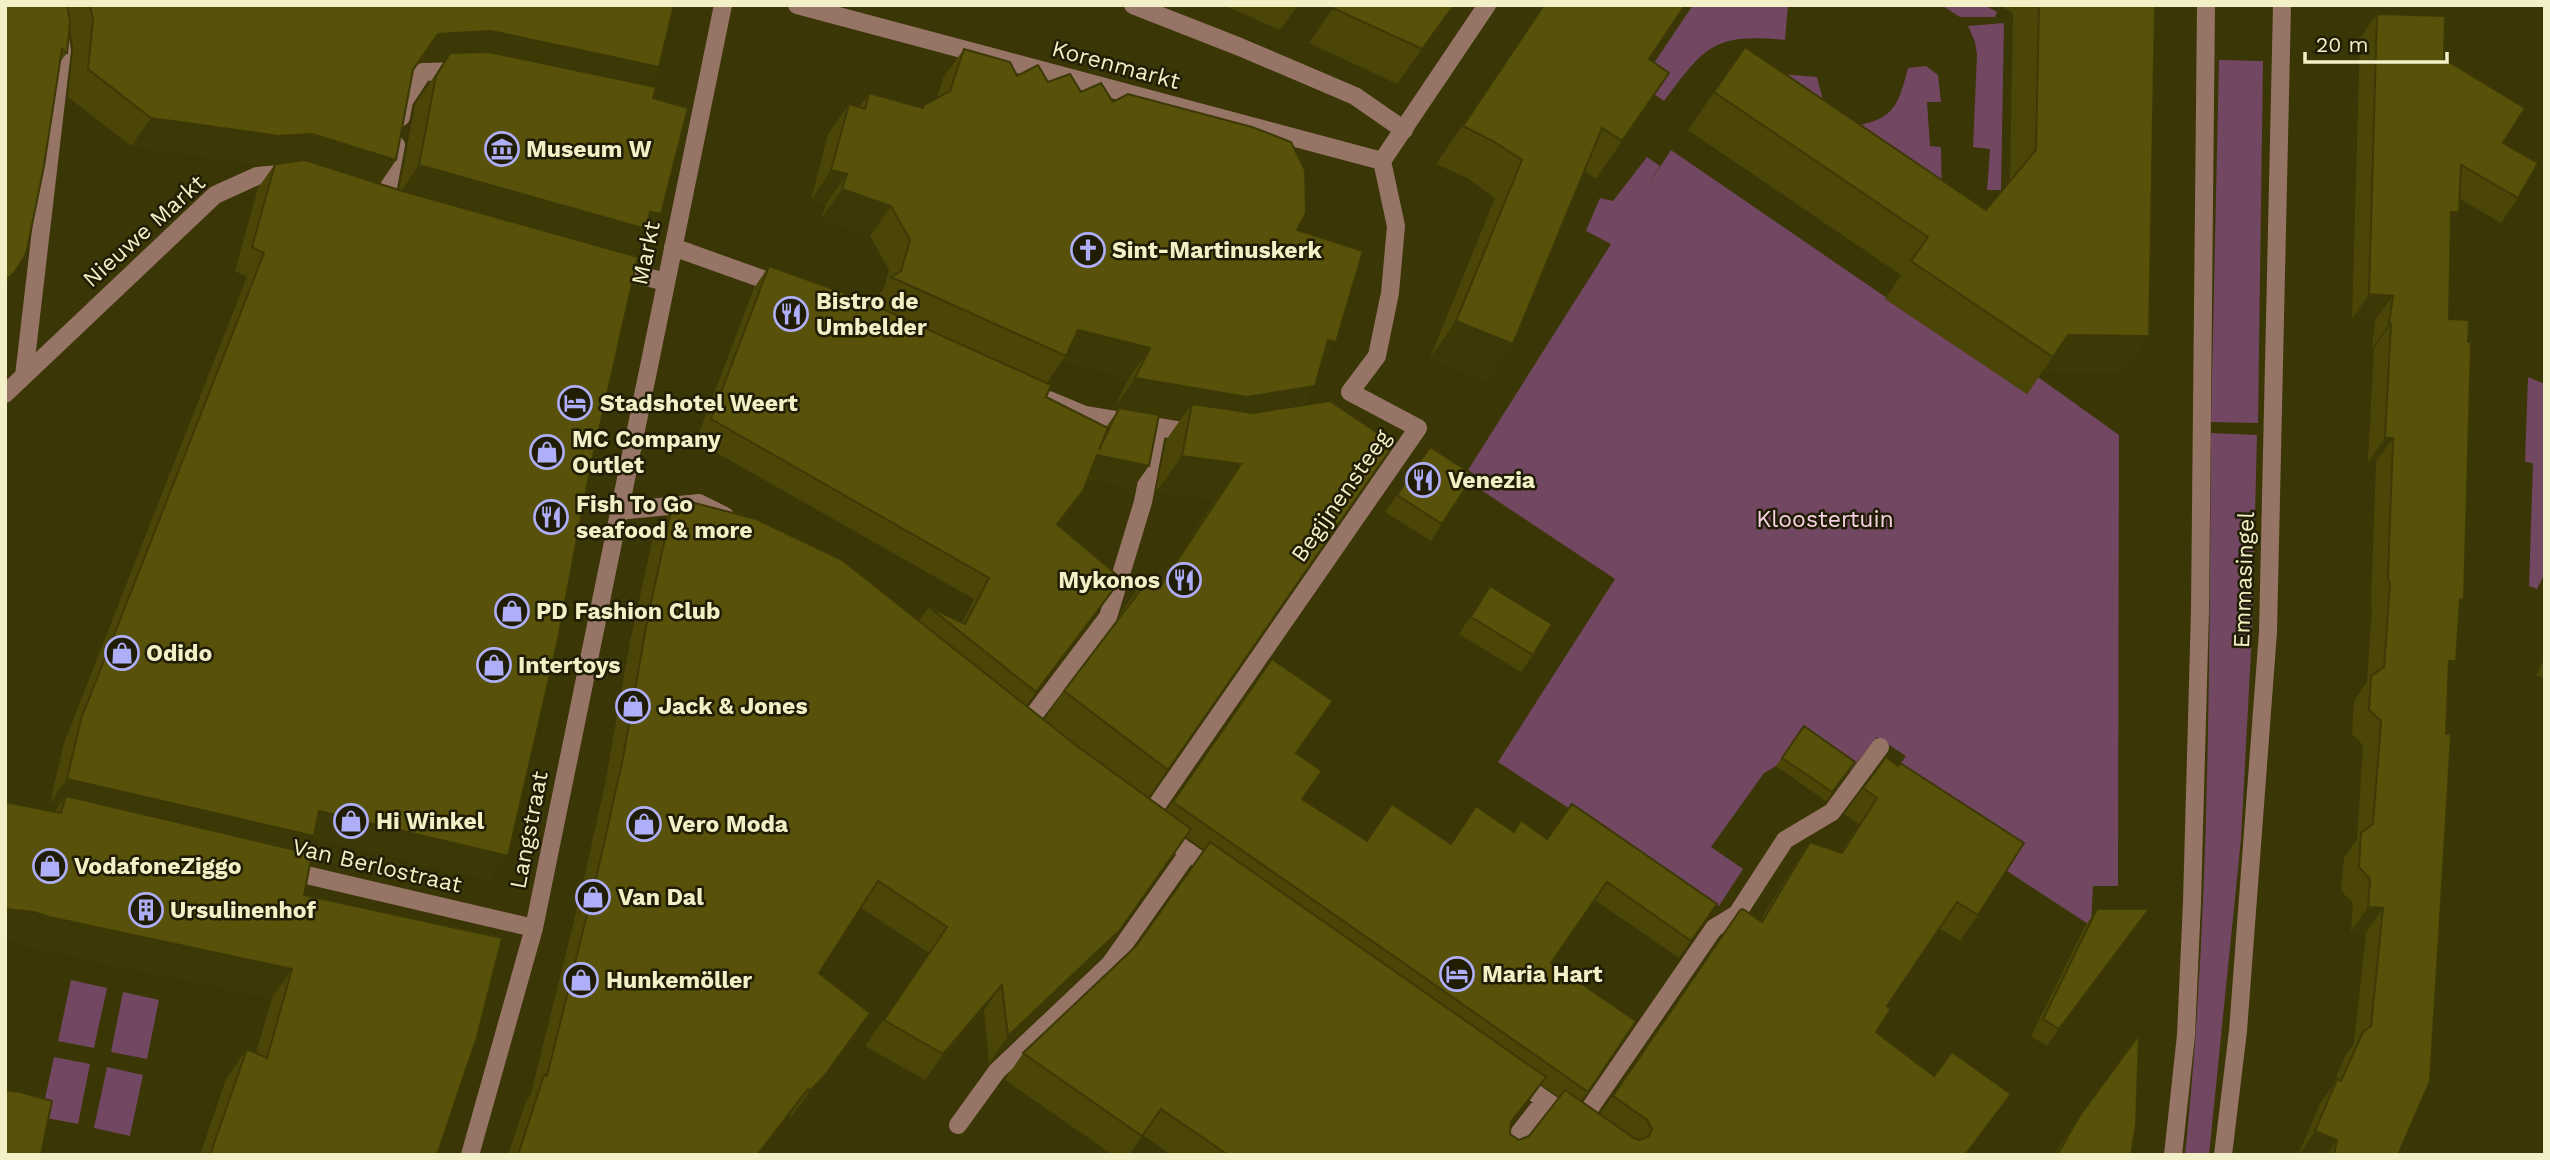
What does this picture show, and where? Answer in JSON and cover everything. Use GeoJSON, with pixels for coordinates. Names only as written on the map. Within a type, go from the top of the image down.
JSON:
{"type":"FeatureCollection","features":[{"type":"Feature","properties":{"kind":"street"},"geometry":{"type":"LineString","coordinates":[[24,376],[62,50],[54,5]]}},
{"type":"Feature","properties":{"kind":"street","name":"Markt"},"geometry":{"type":"LineString","coordinates":[[618,511],[673,247],[692,117],[723,5]]}},
{"type":"Feature","properties":{"kind":"street","name":"Korenmarkt"},"geometry":{"type":"LineString","coordinates":[[797,5],[1382,161]]}},
{"type":"Feature","properties":{"kind":"street"},"geometry":{"type":"LineString","coordinates":[[1133,5],[1354,96],[1404,130]]}},
{"type":"Feature","properties":{"kind":"street"},"geometry":{"type":"LineString","coordinates":[[1332,406],[1350,392],[1377,356],[1390,293],[1396,226],[1382,161],[1487,5]]}},
{"type":"Feature","properties":{"kind":"street","name":"Emmasingel"},"geometry":{"type":"LineString","coordinates":[[2173,1155],[2186,1035],[2193,874],[2200,610],[2206,5]]}},
{"type":"Feature","properties":{"kind":"street","name":"Emmasingel"},"geometry":{"type":"LineString","coordinates":[[2223,1155],[2238,1031],[2268,632],[2283,5]]}},
{"type":"Feature","properties":{"kind":"street"},"geometry":{"type":"LineString","coordinates":[[411,210],[379,201],[404,101],[423,72],[469,70],[482,73]]}},
{"type":"Feature","properties":{"kind":"street","name":"Nieuwe Markt"},"geometry":{"type":"LineString","coordinates":[[5,394],[215,195],[257,176],[289,173],[301,177]]}},
{"type":"Feature","properties":{"kind":"street"},"geometry":{"type":"LineString","coordinates":[[673,247],[796,291]]}},
{"type":"Feature","properties":{"kind":"street"},"geometry":{"type":"LineString","coordinates":[[591,261],[665,282]]}},
{"type":"Feature","properties":{"kind":"street","name":"Begijnensteeg"},"geometry":{"type":"LineString","coordinates":[[1189,852],[1140,818],[1418,428],[1350,392]]}},
{"type":"Feature","properties":{"kind":"street"},"geometry":{"type":"LineString","coordinates":[[1036,394],[1084,415],[1212,436]]}},
{"type":"Feature","properties":{"kind":"street"},"geometry":{"type":"LineString","coordinates":[[1023,729],[1108,617],[1143,502],[1157,428]]}},
{"type":"Feature","properties":{"kind":"street"},"geometry":{"type":"LineString","coordinates":[[618,511],[699,503],[735,521]]}},
{"type":"Feature","properties":{"kind":"street","name":"Langstraat"},"geometry":{"type":"LineString","coordinates":[[470,1155],[534,928],[618,511]]}},
{"type":"Feature","properties":{"kind":"street"},"geometry":{"type":"LineString","coordinates":[[1499,1068],[1584,1128],[1714,928],[1737,914],[1785,840],[1832,812],[1880,747]]}},
{"type":"Feature","properties":{"kind":"street"},"geometry":{"type":"LineString","coordinates":[[958,1125],[998,1071],[1110,964],[1189,852],[1235,884]]}},
{"type":"Feature","properties":{"kind":"street","name":"Van Berlostraat"},"geometry":{"type":"LineString","coordinates":[[263,865],[534,928]]}},
{"type":"Feature","properties":{"kind":"street"},"geometry":{"type":"LineString","coordinates":[[1502,1155],[1545,1100]]}},
{"type":"Feature","properties":{"kind":"green space"},"geometry":{"type":"Polygon","coordinates":[[[1693,5],[1788,5],[1785,40],[1742,39],[1713,47],[1690,67],[1664,101],[1640,84],[1693,5]]]}},
{"type":"Feature","properties":{"kind":"green space"},"geometry":{"type":"Polygon","coordinates":[[[1941,5],[1984,5],[1997,12],[1995,17],[1960,17],[1941,5]]]}},
{"type":"Feature","properties":{"kind":"green space"},"geometry":{"type":"Polygon","coordinates":[[[2004,23],[2001,190],[1987,190],[1990,149],[1973,147],[1977,55],[1968,26],[2004,23]]]}},
{"type":"Feature","properties":{"kind":"green space"},"geometry":{"type":"Polygon","coordinates":[[[2219,60],[2263,61],[2258,423],[2211,422],[2219,60]]]}},
{"type":"Feature","properties":{"kind":"green space"},"geometry":{"type":"Polygon","coordinates":[[[1926,66],[1938,75],[1941,102],[1927,102],[1930,146],[1941,147],[1942,214],[1746,71],[1817,77],[1824,104],[1858,125],[1888,113],[1902,90],[1908,68],[1926,66]]]}},
{"type":"Feature","properties":{"kind":"green space","name":"Kloostertuin"},"geometry":{"type":"Polygon","coordinates":[[[1671,150],[2027,394],[2038,377],[2119,435],[2118,886],[2093,886],[2091,926],[1882,789],[1906,756],[1877,737],[1850,771],[1798,735],[1776,766],[1764,773],[1711,847],[1743,869],[1719,906],[1498,762],[1615,579],[1463,478],[1611,244],[1586,231],[1600,198],[1613,201],[1647,157],[1660,166],[1647,187],[1671,150]]]}},
{"type":"Feature","properties":{"kind":"green space"},"geometry":{"type":"Polygon","coordinates":[[[2528,377],[2545,384],[2545,573],[2537,589],[2529,586],[2533,463],[2525,462],[2528,377]]]}},
{"type":"Feature","properties":{"kind":"green space"},"geometry":{"type":"Polygon","coordinates":[[[2211,433],[2257,435],[2252,633],[2241,839],[2209,1155],[2185,1155],[2204,885],[2211,433]]]}},
{"type":"Feature","properties":{"kind":"green space"},"geometry":{"type":"Polygon","coordinates":[[[71,980],[107,988],[94,1048],[58,1041],[71,980]]]}},
{"type":"Feature","properties":{"kind":"green space"},"geometry":{"type":"Polygon","coordinates":[[[123,992],[159,1000],[147,1059],[111,1052],[123,992]]]}},
{"type":"Feature","properties":{"kind":"green space"},"geometry":{"type":"Polygon","coordinates":[[[54,1057],[90,1064],[78,1124],[41,1117],[54,1057]]]}},
{"type":"Feature","properties":{"kind":"green space"},"geometry":{"type":"Polygon","coordinates":[[[107,1067],[143,1075],[130,1136],[94,1128],[107,1067]]]}},
{"type":"Feature","properties":{"kind":"building"},"geometry":{"type":"Polygon","coordinates":[[[5,5],[67,5],[70,22],[67,53],[62,49],[44,166],[26,254],[14,273],[5,281],[5,5]]]}},
{"type":"Feature","properties":{"kind":"building"},"geometry":{"type":"Polygon","coordinates":[[[90,5],[674,5],[659,67],[491,31],[438,34],[413,70],[396,160],[312,134],[278,136],[151,118],[88,69],[93,20],[90,5]]]}},
{"type":"Feature","properties":{"kind":"building"},"geometry":{"type":"Polygon","coordinates":[[[1335,5],[1454,5],[1422,49],[1333,8],[1335,5]]]}},
{"type":"Feature","properties":{"kind":"building"},"geometry":{"type":"Polygon","coordinates":[[[1544,5],[1685,5],[1649,59],[1669,73],[1622,141],[1602,128],[1513,344],[1456,321],[1522,160],[1463,126],[1544,5]]]}},
{"type":"Feature","properties":{"kind":"building"},"geometry":{"type":"Polygon","coordinates":[[[2039,5],[2155,5],[2149,336],[2068,335],[2053,357],[1911,261],[1928,237],[1714,92],[1745,47],[1986,210],[2036,150],[2039,5]]]}},
{"type":"Feature","properties":{"kind":"building"},"geometry":{"type":"Polygon","coordinates":[[[2377,14],[2445,16],[2444,59],[2525,108],[2503,143],[2538,163],[2518,198],[2461,165],[2459,212],[2451,212],[2449,319],[2469,320],[2468,342],[2471,342],[2464,599],[2460,600],[2456,661],[2449,661],[2446,734],[2451,734],[2430,1081],[2398,1155],[2334,1155],[2337,1140],[2315,1131],[2337,1079],[2341,1081],[2363,1032],[2371,1026],[2383,908],[2368,907],[2370,879],[2359,867],[2361,833],[2373,824],[2381,721],[2369,710],[2371,676],[2384,667],[2390,584],[2388,577],[2393,438],[2385,438],[2389,324],[2393,296],[2369,294],[2377,14]]]}},
{"type":"Feature","properties":{"kind":"building","name":"Sint-Martinuskerk"},"geometry":{"type":"Polygon","coordinates":[[[964,49],[1010,62],[1017,76],[1038,65],[1048,82],[1070,74],[1081,92],[1101,83],[1113,102],[1128,94],[1252,127],[1291,142],[1305,170],[1306,213],[1297,230],[1363,251],[1336,342],[1328,340],[1315,386],[1247,397],[1135,378],[1150,348],[1078,330],[1066,356],[891,277],[901,271],[910,240],[891,206],[842,189],[847,174],[831,170],[849,104],[865,109],[869,93],[923,108],[950,91],[964,49]]]}},
{"type":"Feature","properties":{"kind":"building"},"geometry":{"type":"Polygon","coordinates":[[[489,52],[656,87],[653,98],[688,108],[661,214],[650,212],[646,229],[419,165],[436,76],[450,53],[489,52]]]}},
{"type":"Feature","properties":{"kind":"building"},"geometry":{"type":"Polygon","coordinates":[[[305,160],[399,190],[638,257],[590,470],[557,644],[508,856],[319,811],[314,836],[67,779],[81,719],[264,253],[252,247],[275,164],[305,160]]]}},
{"type":"Feature","properties":{"kind":"building"},"geometry":{"type":"Polygon","coordinates":[[[769,266],[856,297],[1051,385],[1046,397],[1108,428],[1099,450],[1119,408],[1159,415],[1149,466],[1097,455],[1083,491],[1057,524],[1117,575],[1113,590],[1036,692],[929,607],[965,624],[989,578],[711,419],[769,266]]]}},
{"type":"Feature","properties":{"kind":"building"},"geometry":{"type":"Polygon","coordinates":[[[1330,401],[1394,444],[1168,770],[1064,691],[1142,588],[1147,576],[1160,587],[1241,464],[1182,456],[1192,404],[1253,413],[1330,401]]]}},
{"type":"Feature","properties":{"kind":"building"},"geometry":{"type":"Polygon","coordinates":[[[1430,447],[1474,475],[1442,524],[1397,495],[1430,447]]]}},
{"type":"Feature","properties":{"kind":"building"},"geometry":{"type":"Polygon","coordinates":[[[687,501],[756,519],[842,560],[1077,746],[1191,829],[1120,930],[1008,1036],[1002,985],[943,1054],[884,1020],[947,927],[878,881],[819,973],[870,1013],[825,1075],[810,1091],[808,1089],[757,1155],[518,1155],[544,1075],[547,1076],[599,866],[671,511],[687,501]]]}},
{"type":"Feature","properties":{"kind":"building"},"geometry":{"type":"Polygon","coordinates":[[[1490,586],[1552,624],[1533,655],[1471,617],[1490,586]]]}},
{"type":"Feature","properties":{"kind":"building"},"geometry":{"type":"Polygon","coordinates":[[[1272,659],[1333,701],[1296,753],[1322,771],[1302,799],[1367,841],[1392,804],[1451,844],[1476,806],[1514,832],[1521,820],[1547,839],[1572,804],[1717,904],[1691,941],[1607,882],[1551,963],[1636,1021],[1588,1092],[1173,802],[1272,659]]]}},
{"type":"Feature","properties":{"kind":"building"},"geometry":{"type":"Polygon","coordinates":[[[1804,726],[1855,762],[1832,792],[1782,758],[1804,726]]]}},
{"type":"Feature","properties":{"kind":"building"},"geometry":{"type":"Polygon","coordinates":[[[1886,757],[1898,766],[1900,763],[2024,843],[1978,915],[1957,902],[1887,1006],[1891,1009],[1876,1032],[1934,1076],[1952,1052],[2011,1094],[1965,1155],[1228,1155],[1161,1109],[1142,1136],[1023,1053],[1136,946],[1210,842],[1546,1077],[1511,1122],[1510,1134],[1519,1140],[1529,1136],[1565,1090],[1640,1140],[1649,1136],[1652,1129],[1647,1120],[1613,1096],[1740,910],[1743,909],[1762,922],[1810,842],[1842,853],[1877,798],[1863,788],[1886,757]]]}},
{"type":"Feature","properties":{"kind":"building"},"geometry":{"type":"Polygon","coordinates":[[[66,796],[312,854],[304,895],[502,938],[477,1037],[437,1155],[210,1155],[247,1049],[267,1058],[292,969],[34,912],[5,909],[5,802],[61,813],[66,796]]]}},
{"type":"Feature","properties":{"kind":"building"},"geometry":{"type":"Polygon","coordinates":[[[2097,909],[2149,909],[2059,1029],[2043,1019],[2097,909]]]}},
{"type":"Feature","properties":{"kind":"building"},"geometry":{"type":"Polygon","coordinates":[[[2139,1035],[2136,1124],[2131,1155],[2055,1155],[2081,1114],[2139,1035]]]}},
{"type":"Feature","properties":{"kind":"building"},"geometry":{"type":"Polygon","coordinates":[[[5,1090],[52,1101],[41,1155],[5,1155],[5,1090]]]}},
{"type":"Feature","properties":{"kind":"place","name":"Museum W"},"geometry":{"type":"Point","coordinates":[502,149]}},
{"type":"Feature","properties":{"kind":"place","name":"Sint-Martinuskerk"},"geometry":{"type":"Point","coordinates":[1088,250]}},
{"type":"Feature","properties":{"kind":"place","name":"Bistro de Umbelder"},"geometry":{"type":"Point","coordinates":[791,314]}},
{"type":"Feature","properties":{"kind":"place","name":"Stadshotel Weert"},"geometry":{"type":"Point","coordinates":[575,403]}},
{"type":"Feature","properties":{"kind":"place","name":"MC Company Outlet"},"geometry":{"type":"Point","coordinates":[547,452]}},
{"type":"Feature","properties":{"kind":"place","name":"Venezia"},"geometry":{"type":"Point","coordinates":[1423,480]}},
{"type":"Feature","properties":{"kind":"place","name":"Fish To Go seafood & more"},"geometry":{"type":"Point","coordinates":[551,517]}},
{"type":"Feature","properties":{"kind":"place","name":"Mykonos"},"geometry":{"type":"Point","coordinates":[1184,580]}},
{"type":"Feature","properties":{"kind":"place","name":"PD Fashion Club"},"geometry":{"type":"Point","coordinates":[512,611]}},
{"type":"Feature","properties":{"kind":"place","name":"Odido"},"geometry":{"type":"Point","coordinates":[122,653]}},
{"type":"Feature","properties":{"kind":"place","name":"Intertoys"},"geometry":{"type":"Point","coordinates":[494,665]}},
{"type":"Feature","properties":{"kind":"place","name":"Jack & Jones"},"geometry":{"type":"Point","coordinates":[633,706]}},
{"type":"Feature","properties":{"kind":"place","name":"Hi Winkel"},"geometry":{"type":"Point","coordinates":[351,821]}},
{"type":"Feature","properties":{"kind":"place","name":"Vero Moda"},"geometry":{"type":"Point","coordinates":[644,824]}},
{"type":"Feature","properties":{"kind":"place","name":"VodafoneZiggo"},"geometry":{"type":"Point","coordinates":[50,866]}},
{"type":"Feature","properties":{"kind":"place","name":"Van Dal"},"geometry":{"type":"Point","coordinates":[593,897]}},
{"type":"Feature","properties":{"kind":"place","name":"Ursulinenhof"},"geometry":{"type":"Point","coordinates":[146,910]}},
{"type":"Feature","properties":{"kind":"place","name":"Maria Hart"},"geometry":{"type":"Point","coordinates":[1457,974]}},
{"type":"Feature","properties":{"kind":"place","name":"Hunkemöller"},"geometry":{"type":"Point","coordinates":[581,980]}}]}
